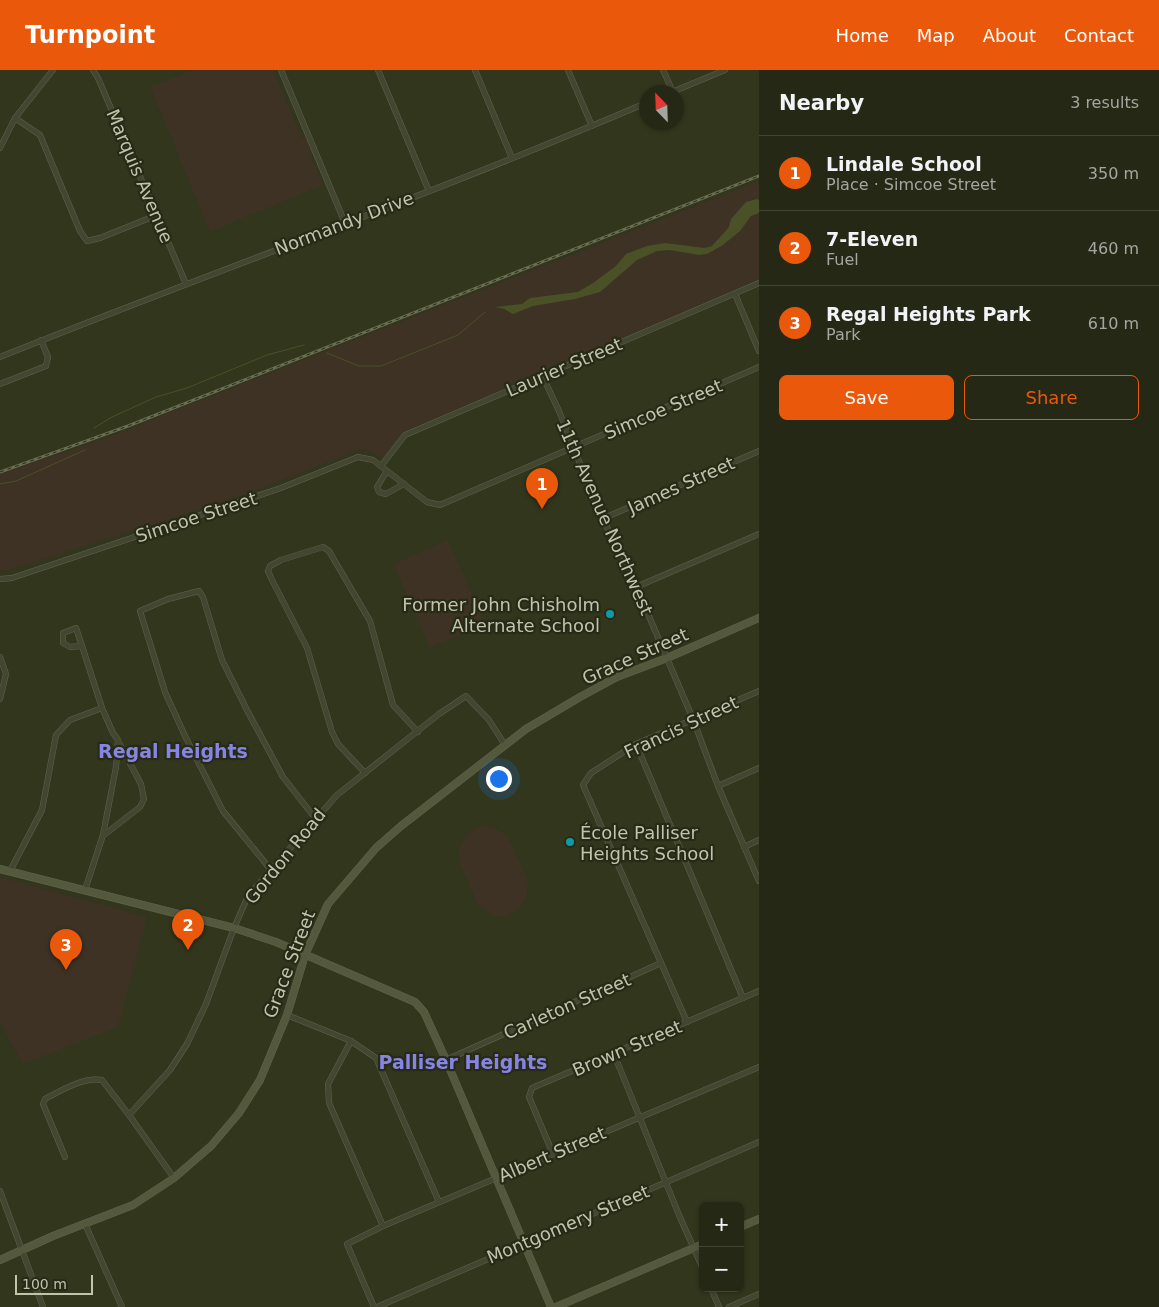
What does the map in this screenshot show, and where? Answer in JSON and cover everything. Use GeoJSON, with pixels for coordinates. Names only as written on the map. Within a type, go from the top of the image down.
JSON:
{"type":"FeatureCollection","features":[{"type":"Feature","properties":{"kind":"street"},"geometry":{"type":"LineString","coordinates":[[0,148],[15,118],[53,70]]}},
{"type":"Feature","properties":{"kind":"street","name":"Marquis Avenue"},"geometry":{"type":"LineString","coordinates":[[93,70],[186,284]]}},
{"type":"Feature","properties":{"kind":"street"},"geometry":{"type":"LineString","coordinates":[[281,70],[345,223]]}},
{"type":"Feature","properties":{"kind":"street"},"geometry":{"type":"LineString","coordinates":[[378,70],[429,191]]}},
{"type":"Feature","properties":{"kind":"street"},"geometry":{"type":"LineString","coordinates":[[474,70],[512,158]]}},
{"type":"Feature","properties":{"kind":"street"},"geometry":{"type":"LineString","coordinates":[[568,70],[592,126]]}},
{"type":"Feature","properties":{"kind":"street"},"geometry":{"type":"LineString","coordinates":[[663,70],[669,85]]}},
{"type":"Feature","properties":{"kind":"street"},"geometry":{"type":"LineString","coordinates":[[684,87],[725,70]]}},
{"type":"Feature","properties":{"kind":"street","name":"Normandy Drive"},"geometry":{"type":"LineString","coordinates":[[0,357],[429,191],[639,106]]}},
{"type":"Feature","properties":{"kind":"street"},"geometry":{"type":"LineString","coordinates":[[15,118],[40,135],[80,232],[87,241],[100,238],[157,215]]}},
{"type":"Feature","properties":{"kind":"street","name":"Laurier Street"},"geometry":{"type":"LineString","coordinates":[[381,466],[405,435],[759,283]]}},
{"type":"Feature","properties":{"kind":"street"},"geometry":{"type":"LineString","coordinates":[[735,294],[759,351]]}},
{"type":"Feature","properties":{"kind":"street"},"geometry":{"type":"LineString","coordinates":[[0,384],[46,366],[48,357],[41,340]]}},
{"type":"Feature","properties":{"kind":"street","name":"Simcoe Street"},"geometry":{"type":"LineString","coordinates":[[0,579],[12,578],[281,488],[358,457],[373,460],[428,502],[440,505],[759,367]]}},
{"type":"Feature","properties":{"kind":"street","name":"11th Avenue Northwest"},"geometry":{"type":"LineString","coordinates":[[542,376],[602,519],[621,552],[667,658],[693,719],[718,786],[759,881]]}},
{"type":"Feature","properties":{"kind":"street","name":"James Street"},"geometry":{"type":"LineString","coordinates":[[602,519],[759,450]]}},
{"type":"Feature","properties":{"kind":"street"},"geometry":{"type":"LineString","coordinates":[[387,471],[377,487],[379,492],[386,494],[404,484]]}},
{"type":"Feature","properties":{"kind":"street"},"geometry":{"type":"LineString","coordinates":[[636,587],[759,534]]}},
{"type":"Feature","properties":{"kind":"street"},"geometry":{"type":"LineString","coordinates":[[365,773],[338,744],[332,732],[308,648],[268,571],[275,562],[323,547],[329,551],[370,620],[393,706],[418,732]]}},
{"type":"Feature","properties":{"kind":"street"},"geometry":{"type":"LineString","coordinates":[[271,870],[223,811],[186,738],[165,692],[140,611],[168,598],[199,592],[203,597],[222,660],[252,720],[283,777],[316,818]]}},
{"type":"Feature","properties":{"kind":"street","name":"Grace Street"},"geometry":{"type":"LineString","coordinates":[[0,1260],[53,1236],[132,1205],[174,1178],[211,1146],[239,1113],[260,1080],[287,1015],[305,955],[328,904],[376,848],[401,826],[526,729],[610,681],[759,618]]}},
{"type":"Feature","properties":{"kind":"street"},"geometry":{"type":"LineString","coordinates":[[82,646],[70,647],[62,643],[63,633],[76,628],[82,646],[102,708],[113,733],[141,784],[144,799],[140,807],[103,835]]}},
{"type":"Feature","properties":{"kind":"street"},"geometry":{"type":"LineString","coordinates":[[0,657],[6,674],[0,699]]}},
{"type":"Feature","properties":{"kind":"street","name":"Francis Street"},"geometry":{"type":"LineString","coordinates":[[662,963],[583,785],[590,773],[636,744],[759,691]]}},
{"type":"Feature","properties":{"kind":"street","name":"Gordon Road"},"geometry":{"type":"LineString","coordinates":[[130,1115],[170,1070],[187,1044],[206,1004],[248,896],[337,795],[439,714],[466,696],[489,720],[505,745]]}},
{"type":"Feature","properties":{"kind":"street"},"geometry":{"type":"LineString","coordinates":[[10,871],[42,810],[56,734],[70,720],[102,708]]}},
{"type":"Feature","properties":{"kind":"street"},"geometry":{"type":"LineString","coordinates":[[85,890],[103,835],[116,766],[118,740]]}},
{"type":"Feature","properties":{"kind":"street"},"geometry":{"type":"LineString","coordinates":[[636,744],[743,998]]}},
{"type":"Feature","properties":{"kind":"street"},"geometry":{"type":"LineString","coordinates":[[718,786],[759,768]]}},
{"type":"Feature","properties":{"kind":"street"},"geometry":{"type":"LineString","coordinates":[[744,847],[759,840]]}},
{"type":"Feature","properties":{"kind":"street"},"geometry":{"type":"LineString","coordinates":[[0,869],[234,928],[276,942],[416,1002],[424,1012],[446,1060],[551,1307]]}},
{"type":"Feature","properties":{"kind":"street"},"geometry":{"type":"LineString","coordinates":[[662,963],[687,1022]]}},
{"type":"Feature","properties":{"kind":"street","name":"Carleton Street"},"geometry":{"type":"LineString","coordinates":[[446,1060],[662,963]]}},
{"type":"Feature","properties":{"kind":"street","name":"Brown Street"},"geometry":{"type":"LineString","coordinates":[[553,1154],[529,1098],[532,1088],[759,991]]}},
{"type":"Feature","properties":{"kind":"street"},"geometry":{"type":"LineString","coordinates":[[287,1015],[351,1041],[376,1058],[439,1202]]}},
{"type":"Feature","properties":{"kind":"street"},"geometry":{"type":"LineString","coordinates":[[351,1041],[328,1084],[329,1103],[383,1226]]}},
{"type":"Feature","properties":{"kind":"street"},"geometry":{"type":"LineString","coordinates":[[614,1054],[699,1260]]}},
{"type":"Feature","properties":{"kind":"street","name":"Albert Street"},"geometry":{"type":"LineString","coordinates":[[376,1307],[347,1244],[383,1226],[759,1067]]}},
{"type":"Feature","properties":{"kind":"street"},"geometry":{"type":"LineString","coordinates":[[65,1157],[43,1104],[45,1099],[68,1087],[93,1078],[102,1080],[130,1115],[174,1178]]}},
{"type":"Feature","properties":{"kind":"street","name":"Montgomery Street"},"geometry":{"type":"LineString","coordinates":[[376,1307],[759,1142]]}},
{"type":"Feature","properties":{"kind":"street"},"geometry":{"type":"LineString","coordinates":[[0,1191],[44,1307]]}},
{"type":"Feature","properties":{"kind":"street"},"geometry":{"type":"LineString","coordinates":[[744,1226],[759,1219]]}},
{"type":"Feature","properties":{"kind":"street"},"geometry":{"type":"LineString","coordinates":[[85,1224],[122,1307]]}},
{"type":"Feature","properties":{"kind":"street"},"geometry":{"type":"LineString","coordinates":[[556,1307],[699,1246]]}},
{"type":"Feature","properties":{"kind":"street"},"geometry":{"type":"LineString","coordinates":[[713,1292],[719,1307]]}},
{"type":"Feature","properties":{"kind":"street"},"geometry":{"type":"LineString","coordinates":[[729,1307],[759,1294]]}},
{"type":"Feature","properties":{"kind":"shaded area"},"geometry":{"type":"Polygon","coordinates":[[[192,70],[273,70],[302,138],[307,136],[314,151],[309,153],[323,185],[210,232],[150,87],[192,70]]]}},
{"type":"Feature","properties":{"kind":"shaded area"},"geometry":{"type":"Polygon","coordinates":[[[759,181],[759,281],[426,422],[405,432],[385,456],[380,457],[368,450],[360,449],[317,467],[186,514],[0,571],[0,474],[103,439],[759,181]]]}},
{"type":"Feature","properties":{"kind":"shaded area"},"geometry":{"type":"Polygon","coordinates":[[[759,200],[759,213],[751,216],[740,231],[723,245],[707,254],[699,255],[670,250],[657,251],[637,260],[600,292],[575,299],[533,306],[513,314],[495,307],[522,304],[530,298],[578,292],[616,266],[626,254],[647,246],[665,243],[705,248],[712,246],[729,227],[731,219],[746,202],[759,200]]]}},
{"type":"Feature","properties":{"kind":"shaded area"},"geometry":{"type":"Polygon","coordinates":[[[448,540],[485,624],[430,648],[393,564],[448,540]]]}},
{"type":"Feature","properties":{"kind":"shaded area"},"geometry":{"type":"Polygon","coordinates":[[[481,826],[495,828],[507,835],[528,880],[527,896],[521,907],[506,916],[494,916],[478,906],[459,861],[459,848],[467,834],[481,826]]]}},
{"type":"Feature","properties":{"kind":"shaded area"},"geometry":{"type":"Polygon","coordinates":[[[0,877],[147,917],[118,1027],[23,1064],[0,1023],[0,877]]]}},
{"type":"Feature","properties":{"kind":"waterway"},"geometry":{"type":"LineString","coordinates":[[327,353],[359,366],[381,366],[458,335],[485,312]]}},
{"type":"Feature","properties":{"kind":"waterway"},"geometry":{"type":"LineString","coordinates":[[94,428],[112,417],[156,397],[187,388],[267,355],[304,345]]}},
{"type":"Feature","properties":{"kind":"waterway"},"geometry":{"type":"LineString","coordinates":[[0,484],[16,481],[85,450]]}},
{"type":"Feature","properties":{"kind":"railway"},"geometry":{"type":"LineString","coordinates":[[0,472],[128,426],[759,176]]}},
{"type":"Feature","properties":{"kind":"place","name":"Lindale School"},"geometry":{"type":"Point","coordinates":[542,509]}},
{"type":"Feature","properties":{"kind":"place","name":"Former John Chisholm Alternate School"},"geometry":{"type":"Point","coordinates":[610,614]}},
{"type":"Feature","properties":{"kind":"place","name":"École Palliser Heights School"},"geometry":{"type":"Point","coordinates":[570,842]}},
{"type":"Feature","properties":{"kind":"place","name":"7-Eleven"},"geometry":{"type":"Point","coordinates":[188,950]}},
{"type":"Feature","properties":{"kind":"place","name":"Regal Heights Park"},"geometry":{"type":"Point","coordinates":[66,970]}},
{"type":"Feature","properties":{"kind":"district","name":"Regal Heights"},"geometry":{"type":"Point","coordinates":[173,751]}},
{"type":"Feature","properties":{"kind":"district","name":"Palliser Heights"},"geometry":{"type":"Point","coordinates":[463,1062]}}]}
